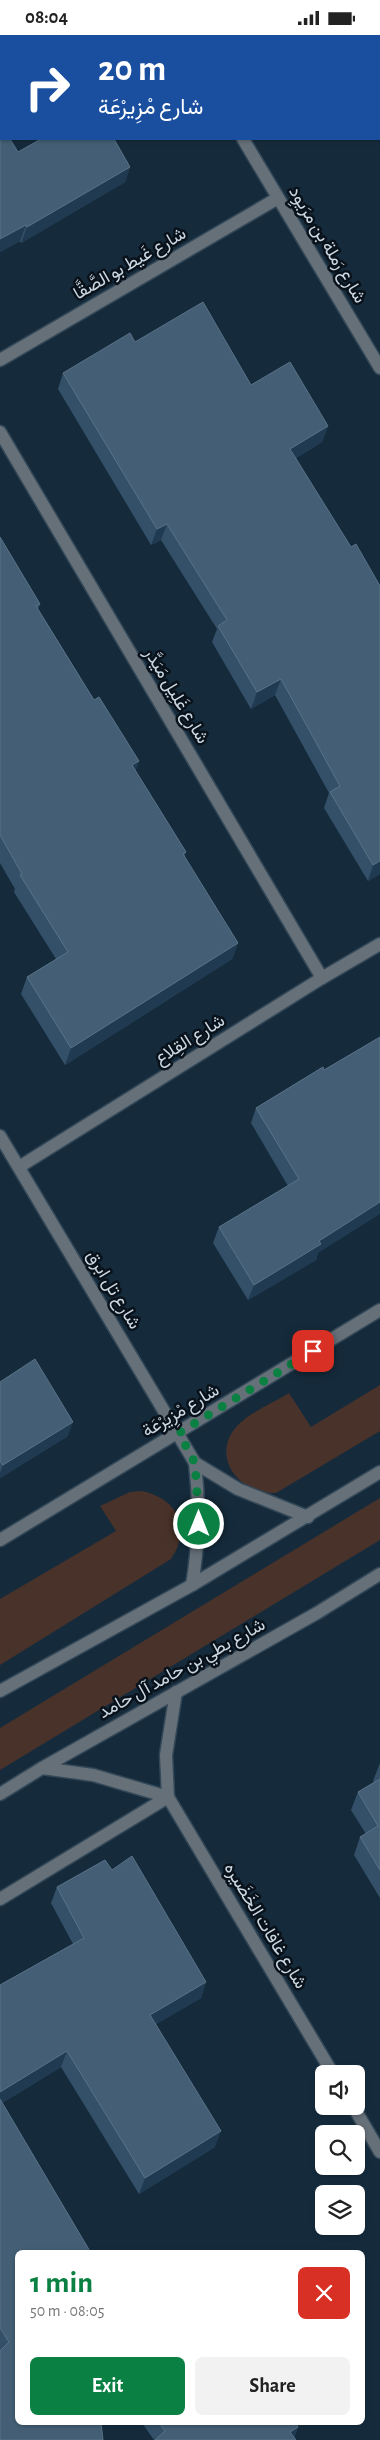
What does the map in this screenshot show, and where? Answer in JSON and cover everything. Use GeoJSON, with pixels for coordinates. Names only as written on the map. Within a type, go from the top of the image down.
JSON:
{"type":"FeatureCollection","features":[{"type":"Feature","properties":{"kind":"street","name":"شارع رَملة بن مرَيوِد"},"geometry":{"type":"LineString","coordinates":[[244,140],[380,368]]}},
{"type":"Feature","properties":{"kind":"street","name":"شارع غَيط بو الصَّقَّا"},"geometry":{"type":"LineString","coordinates":[[0,360],[278,198]]}},
{"type":"Feature","properties":{"kind":"street","name":"شارع غَلِيل مَيَدَّر"},"geometry":{"type":"LineString","coordinates":[[0,432],[322,978]]}},
{"type":"Feature","properties":{"kind":"street","name":"شارع القِلاع"},"geometry":{"type":"LineString","coordinates":[[19,1167],[322,978],[380,944]]}},
{"type":"Feature","properties":{"kind":"street","name":"شارع تل ابرق"},"geometry":{"type":"LineString","coordinates":[[0,1136],[179,1433],[195,1463],[199,1512],[197,1553],[192,1585]]}},
{"type":"Feature","properties":{"kind":"street","name":"شارع مْزِيرْعَة"},"geometry":{"type":"LineString","coordinates":[[0,1540],[380,1310]]}},
{"type":"Feature","properties":{"kind":"street"},"geometry":{"type":"LineString","coordinates":[[195,1463],[238,1489],[308,1517]]}},
{"type":"Feature","properties":{"kind":"street"},"geometry":{"type":"LineString","coordinates":[[0,1691],[192,1585],[380,1472]]}},
{"type":"Feature","properties":{"kind":"street","name":"شارع بطي بن حامد آل حامد"},"geometry":{"type":"LineString","coordinates":[[0,1794],[42,1768],[317,1613],[380,1574]]}},
{"type":"Feature","properties":{"kind":"street","name":"شارع غافات الخَضَيره"},"geometry":{"type":"LineString","coordinates":[[176,1692],[166,1755],[168,1797],[328,2065]]}},
{"type":"Feature","properties":{"kind":"street"},"geometry":{"type":"LineString","coordinates":[[42,1768],[102,1777],[168,1797]]}},
{"type":"Feature","properties":{"kind":"street"},"geometry":{"type":"LineString","coordinates":[[0,1899],[168,1797]]}},
{"type":"Feature","properties":{"kind":"street"},"geometry":{"type":"LineString","coordinates":[[358,2115],[380,2152]]}},
{"type":"Feature","properties":{"kind":"shaded area"},"geometry":{"type":"Polygon","coordinates":[[[380,1385],[380,1431],[276,1493],[262,1492],[250,1487],[232,1471],[227,1461],[226,1449],[229,1438],[237,1426],[248,1416],[289,1393],[311,1427],[380,1385]]]}},
{"type":"Feature","properties":{"kind":"shaded area"},"geometry":{"type":"Polygon","coordinates":[[[142,1491],[165,1501],[178,1516],[181,1526],[180,1536],[177,1548],[171,1559],[0,1665],[0,1599],[116,1531],[100,1506],[130,1492],[142,1491]]]}},
{"type":"Feature","properties":{"kind":"shaded area"},"geometry":{"type":"Polygon","coordinates":[[[380,1498],[380,1540],[0,1770],[0,1728],[380,1498]]]}},
{"type":"Feature","properties":{"kind":"building"},"geometry":{"type":"Polygon","coordinates":[[[0,140],[11,140],[18,152],[39,140],[115,140],[130,167],[27,227],[26,225],[0,239],[0,140]]]}},
{"type":"Feature","properties":{"kind":"building"},"geometry":{"type":"Polygon","coordinates":[[[203,302],[251,385],[290,362],[328,426],[290,449],[351,547],[356,544],[380,586],[380,861],[373,865],[330,792],[340,786],[281,679],[257,692],[218,626],[227,620],[167,524],[157,529],[63,373],[130,333],[135,342],[203,302]]]}},
{"type":"Feature","properties":{"kind":"building"},"geometry":{"type":"Polygon","coordinates":[[[0,537],[40,604],[36,606],[94,700],[99,697],[139,761],[132,765],[186,852],[183,854],[238,943],[71,1048],[27,977],[68,952],[20,875],[22,874],[0,835],[0,537]]]}},
{"type":"Feature","properties":{"kind":"building"},"geometry":{"type":"Polygon","coordinates":[[[380,1037],[380,1202],[319,1241],[321,1244],[254,1285],[219,1227],[299,1179],[256,1108],[323,1067],[324,1070],[380,1037]]]}},
{"type":"Feature","properties":{"kind":"building"},"geometry":{"type":"Polygon","coordinates":[[[35,1359],[73,1422],[3,1465],[0,1461],[0,1382],[35,1359]]]}},
{"type":"Feature","properties":{"kind":"building"},"geometry":{"type":"Polygon","coordinates":[[[380,1779],[380,1870],[360,1837],[378,1826],[358,1792],[380,1779]]]}},
{"type":"Feature","properties":{"kind":"building"},"geometry":{"type":"Polygon","coordinates":[[[132,1856],[206,1982],[150,2015],[221,2131],[145,2178],[67,2051],[0,2092],[0,1985],[84,1938],[57,1887],[105,1860],[112,1870],[132,1856]]]}},
{"type":"Feature","properties":{"kind":"building"},"geometry":{"type":"Polygon","coordinates":[[[0,2099],[89,2250],[15,2250],[15,2425],[101,2425],[103,2440],[0,2440],[0,2351],[9,2342],[0,2328],[0,2099]]]}},
{"type":"Feature","properties":{"kind":"building"},"geometry":{"type":"Polygon","coordinates":[[[160,2425],[297,2425],[298,2427],[290,2432],[296,2440],[155,2440],[165,2431],[160,2425]]]}},
{"type":"Feature","properties":{"kind":"route"},"geometry":{"type":"LineString","coordinates":[[199,1524],[195,1463],[179,1433],[313,1351]]}}]}
